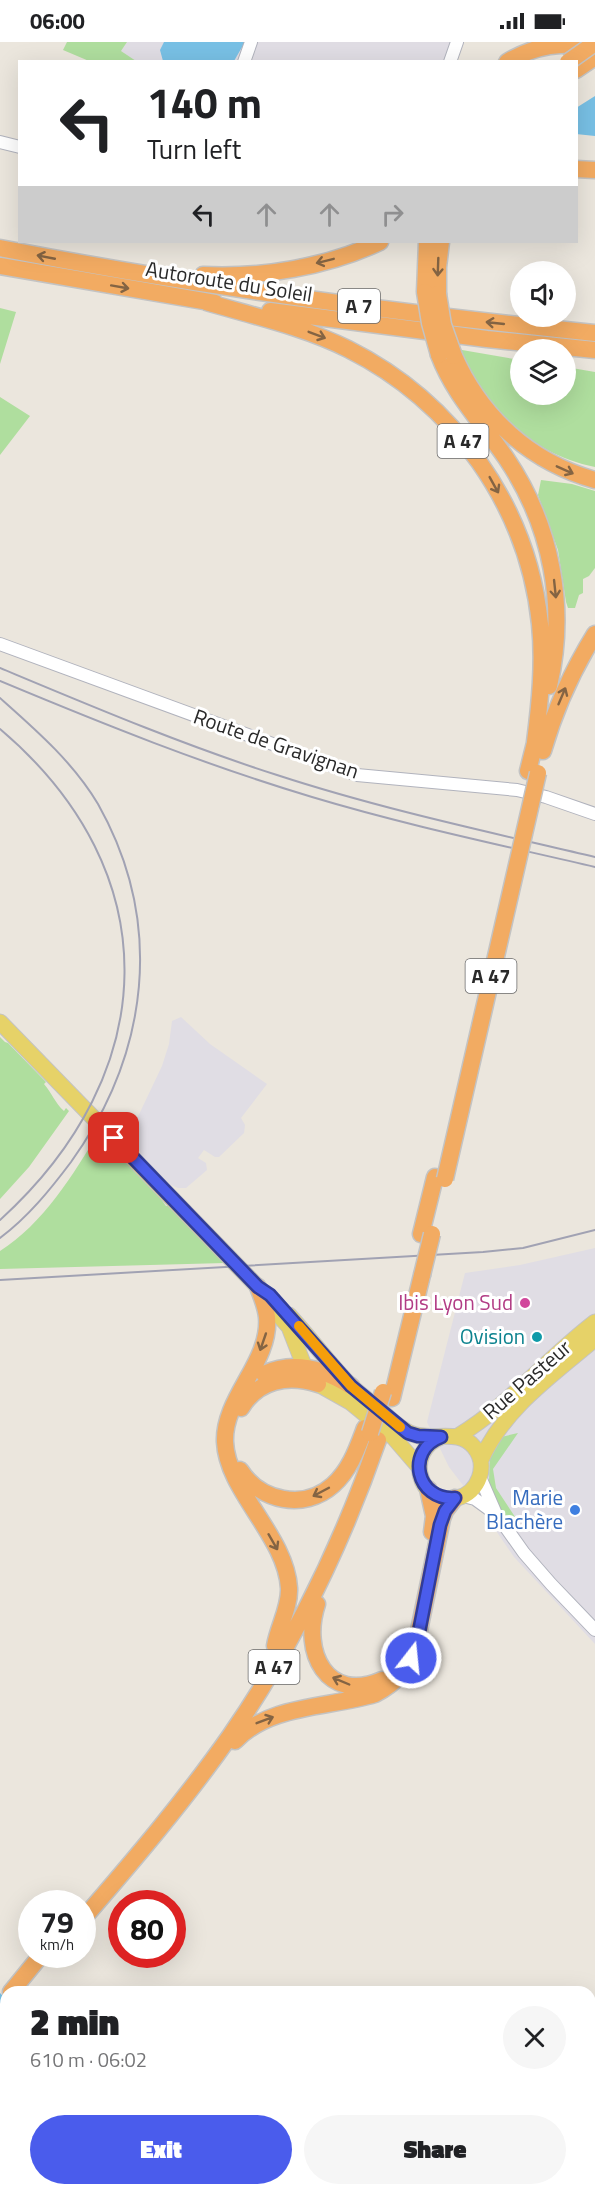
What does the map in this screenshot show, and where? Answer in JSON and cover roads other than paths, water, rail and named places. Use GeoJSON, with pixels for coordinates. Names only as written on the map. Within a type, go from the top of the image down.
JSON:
{"type":"FeatureCollection","features":[{"type":"Feature","properties":{"kind":"highway"},"geometry":{"type":"LineString","coordinates":[[511,60],[549,44],[575,42],[595,44]]}},
{"type":"Feature","properties":{"kind":"highway"},"geometry":{"type":"LineString","coordinates":[[580,64],[595,44]]}},
{"type":"Feature","properties":{"kind":"highway"},"geometry":{"type":"LineString","coordinates":[[578,168],[595,171]]}},
{"type":"Feature","properties":{"kind":"highway"},"geometry":{"type":"LineString","coordinates":[[124,270],[216,275],[264,273],[335,259],[377,243]]}},
{"type":"Feature","properties":{"kind":"highway","name":"A 47"},"geometry":{"type":"LineString","coordinates":[[428,243],[432,293],[430,323],[446,356],[448,375],[461,398],[506,458],[520,482],[537,517],[549,556],[556,589],[557,643],[552,674],[535,742]]}},
{"type":"Feature","properties":{"kind":"highway"},"geometry":{"type":"LineString","coordinates":[[432,293],[441,243]]}},
{"type":"Feature","properties":{"kind":"highway","name":"Autoroute du Soleil"},"geometry":{"type":"LineString","coordinates":[[0,248],[360,307],[595,333]]}},
{"type":"Feature","properties":{"kind":"highway","name":"Autoroute du Soleil"},"geometry":{"type":"LineString","coordinates":[[0,266],[206,302],[365,325],[595,350]]}},
{"type":"Feature","properties":{"kind":"highway","name":"A 47"},"geometry":{"type":"LineString","coordinates":[[206,302],[319,336],[363,357],[403,383],[428,403],[469,447],[488,473],[510,515],[525,552],[536,593],[542,664],[533,772]]}},
{"type":"Feature","properties":{"kind":"highway"},"geometry":{"type":"LineString","coordinates":[[446,356],[483,407],[514,439],[552,464],[595,480]]}},
{"type":"Feature","properties":{"kind":"highway","name":"A 47"},"geometry":{"type":"LineString","coordinates":[[96,1903],[211,1762],[256,1697],[298,1624],[346,1525],[417,1275],[533,772],[555,711],[579,660],[595,634]]}},
{"type":"Feature","properties":{"kind":"highway"},"geometry":{"type":"LineString","coordinates":[[579,660],[595,643]]}},
{"type":"Feature","properties":{"kind":"highway","name":"A 47"},"geometry":{"type":"LineString","coordinates":[[385,1388],[417,1275]]}},
{"type":"Feature","properties":{"kind":"highway"},"geometry":{"type":"LineString","coordinates":[[258,1287],[266,1311],[267,1331],[240,1394],[232,1407],[226,1425],[225,1442],[235,1476],[279,1553],[288,1582],[288,1602],[277,1632],[275,1646]]}},
{"type":"Feature","properties":{"kind":"highway"},"geometry":{"type":"LineString","coordinates":[[240,1394],[255,1379],[269,1372],[289,1367],[332,1374],[351,1386]]}},
{"type":"Feature","properties":{"kind":"highway"},"geometry":{"type":"LineString","coordinates":[[318,1384],[288,1379],[272,1382],[255,1391],[244,1403],[234,1425],[232,1445],[237,1464],[248,1481],[261,1492],[278,1498],[304,1499],[323,1493],[349,1466],[371,1434]]}},
{"type":"Feature","properties":{"kind":"highway","name":"A 47"},"geometry":{"type":"LineString","coordinates":[[95,1890],[147,1828],[217,1736],[275,1646],[327,1544],[371,1434]]}},
{"type":"Feature","properties":{"kind":"highway"},"geometry":{"type":"LineString","coordinates":[[346,1525],[314,1612],[311,1625],[311,1645],[318,1662],[333,1678],[346,1684],[360,1686],[374,1683],[390,1675],[401,1662],[407,1648],[433,1522],[428,1489]]}},
{"type":"Feature","properties":{"kind":"highway"},"geometry":{"type":"LineString","coordinates":[[125,1869],[235,1741],[250,1727],[280,1715],[375,1694],[389,1686],[401,1675],[416,1645],[442,1519],[445,1511],[459,1497]]}},
{"type":"Feature","properties":{"kind":"highway"},"geometry":{"type":"LineString","coordinates":[[17,1986],[35,1968]]}},
{"type":"Feature","properties":{"kind":"highway"},"geometry":{"type":"LineString","coordinates":[[26,1986],[38,1968]]}},
{"type":"Feature","properties":{"kind":"main road"},"geometry":{"type":"LineString","coordinates":[[0,1022],[258,1287],[267,1302],[289,1327],[306,1368],[318,1384],[350,1402],[394,1438],[419,1467],[422,1481],[428,1489],[440,1497],[459,1497],[475,1486],[480,1477],[481,1460],[473,1445],[458,1436],[418,1436],[408,1433],[351,1386],[270,1295],[258,1287]]}},
{"type":"Feature","properties":{"kind":"main road","name":"Rue Pasteur"},"geometry":{"type":"LineString","coordinates":[[458,1436],[486,1417],[595,1322]]}},
{"type":"Feature","properties":{"kind":"main road","name":"Rue Pasteur"},"geometry":{"type":"LineString","coordinates":[[481,1460],[490,1440],[509,1417],[595,1339]]}},
{"type":"Feature","properties":{"kind":"main road"},"geometry":{"type":"LineString","coordinates":[[288,1379],[306,1368],[315,1357],[313,1342]]}},
{"type":"Feature","properties":{"kind":"main road"},"geometry":{"type":"LineString","coordinates":[[419,1467],[425,1448],[432,1441],[441,1437]]}},
{"type":"Feature","properties":{"kind":"street"},"geometry":{"type":"LineString","coordinates":[[245,60],[251,42]]}},
{"type":"Feature","properties":{"kind":"street"},"geometry":{"type":"LineString","coordinates":[[451,60],[457,42]]}},
{"type":"Feature","properties":{"kind":"street"},"geometry":{"type":"LineString","coordinates":[[0,142],[18,146]]}},
{"type":"Feature","properties":{"kind":"street","name":"Route de Gravignan"},"geometry":{"type":"LineString","coordinates":[[0,644],[348,773],[517,790],[546,796],[595,814]]}},
{"type":"Feature","properties":{"kind":"street"},"geometry":{"type":"LineString","coordinates":[[480,1477],[497,1515],[524,1553],[595,1630]]}},
{"type":"Feature","properties":{"kind":"street"},"geometry":{"type":"LineString","coordinates":[[459,1497],[476,1499],[497,1515]]}},
{"type":"Feature","properties":{"kind":"water"},"geometry":{"type":"Polygon","coordinates":[[[164,42],[245,42],[235,60],[163,60],[160,50],[164,42]]]}},
{"type":"Feature","properties":{"kind":"water"},"geometry":{"type":"Polygon","coordinates":[[[595,96],[595,136],[578,134],[578,107],[595,96]]]}},
{"type":"Feature","properties":{"kind":"railway"},"geometry":{"type":"LineString","coordinates":[[0,668],[172,738],[277,775],[395,809],[595,857]]}},
{"type":"Feature","properties":{"kind":"railway"},"geometry":{"type":"LineString","coordinates":[[0,681],[154,743],[272,785],[382,817],[595,867]]}},
{"type":"Feature","properties":{"kind":"railway"},"geometry":{"type":"LineString","coordinates":[[0,698],[65,760],[98,804],[119,849],[133,895],[139,941],[139,987],[131,1032],[118,1077],[97,1120],[71,1162],[47,1193],[0,1238]]}},
{"type":"Feature","properties":{"kind":"railway"},"geometry":{"type":"LineString","coordinates":[[0,729],[55,785],[94,846],[117,909],[124,973],[116,1038],[92,1102],[53,1163],[0,1220]]}},
{"type":"Feature","properties":{"kind":"railway"},"geometry":{"type":"LineString","coordinates":[[0,1280],[483,1252],[523,1248],[595,1230]]}},
{"type":"Feature","properties":{"kind":"place","name":"Ibis Lyon Sud"},"geometry":{"type":"Point","coordinates":[525,1303]}},
{"type":"Feature","properties":{"kind":"place","name":"Ovision"},"geometry":{"type":"Point","coordinates":[537,1337]}},
{"type":"Feature","properties":{"kind":"place","name":"Marie Blachère"},"geometry":{"type":"Point","coordinates":[575,1510]}}]}
